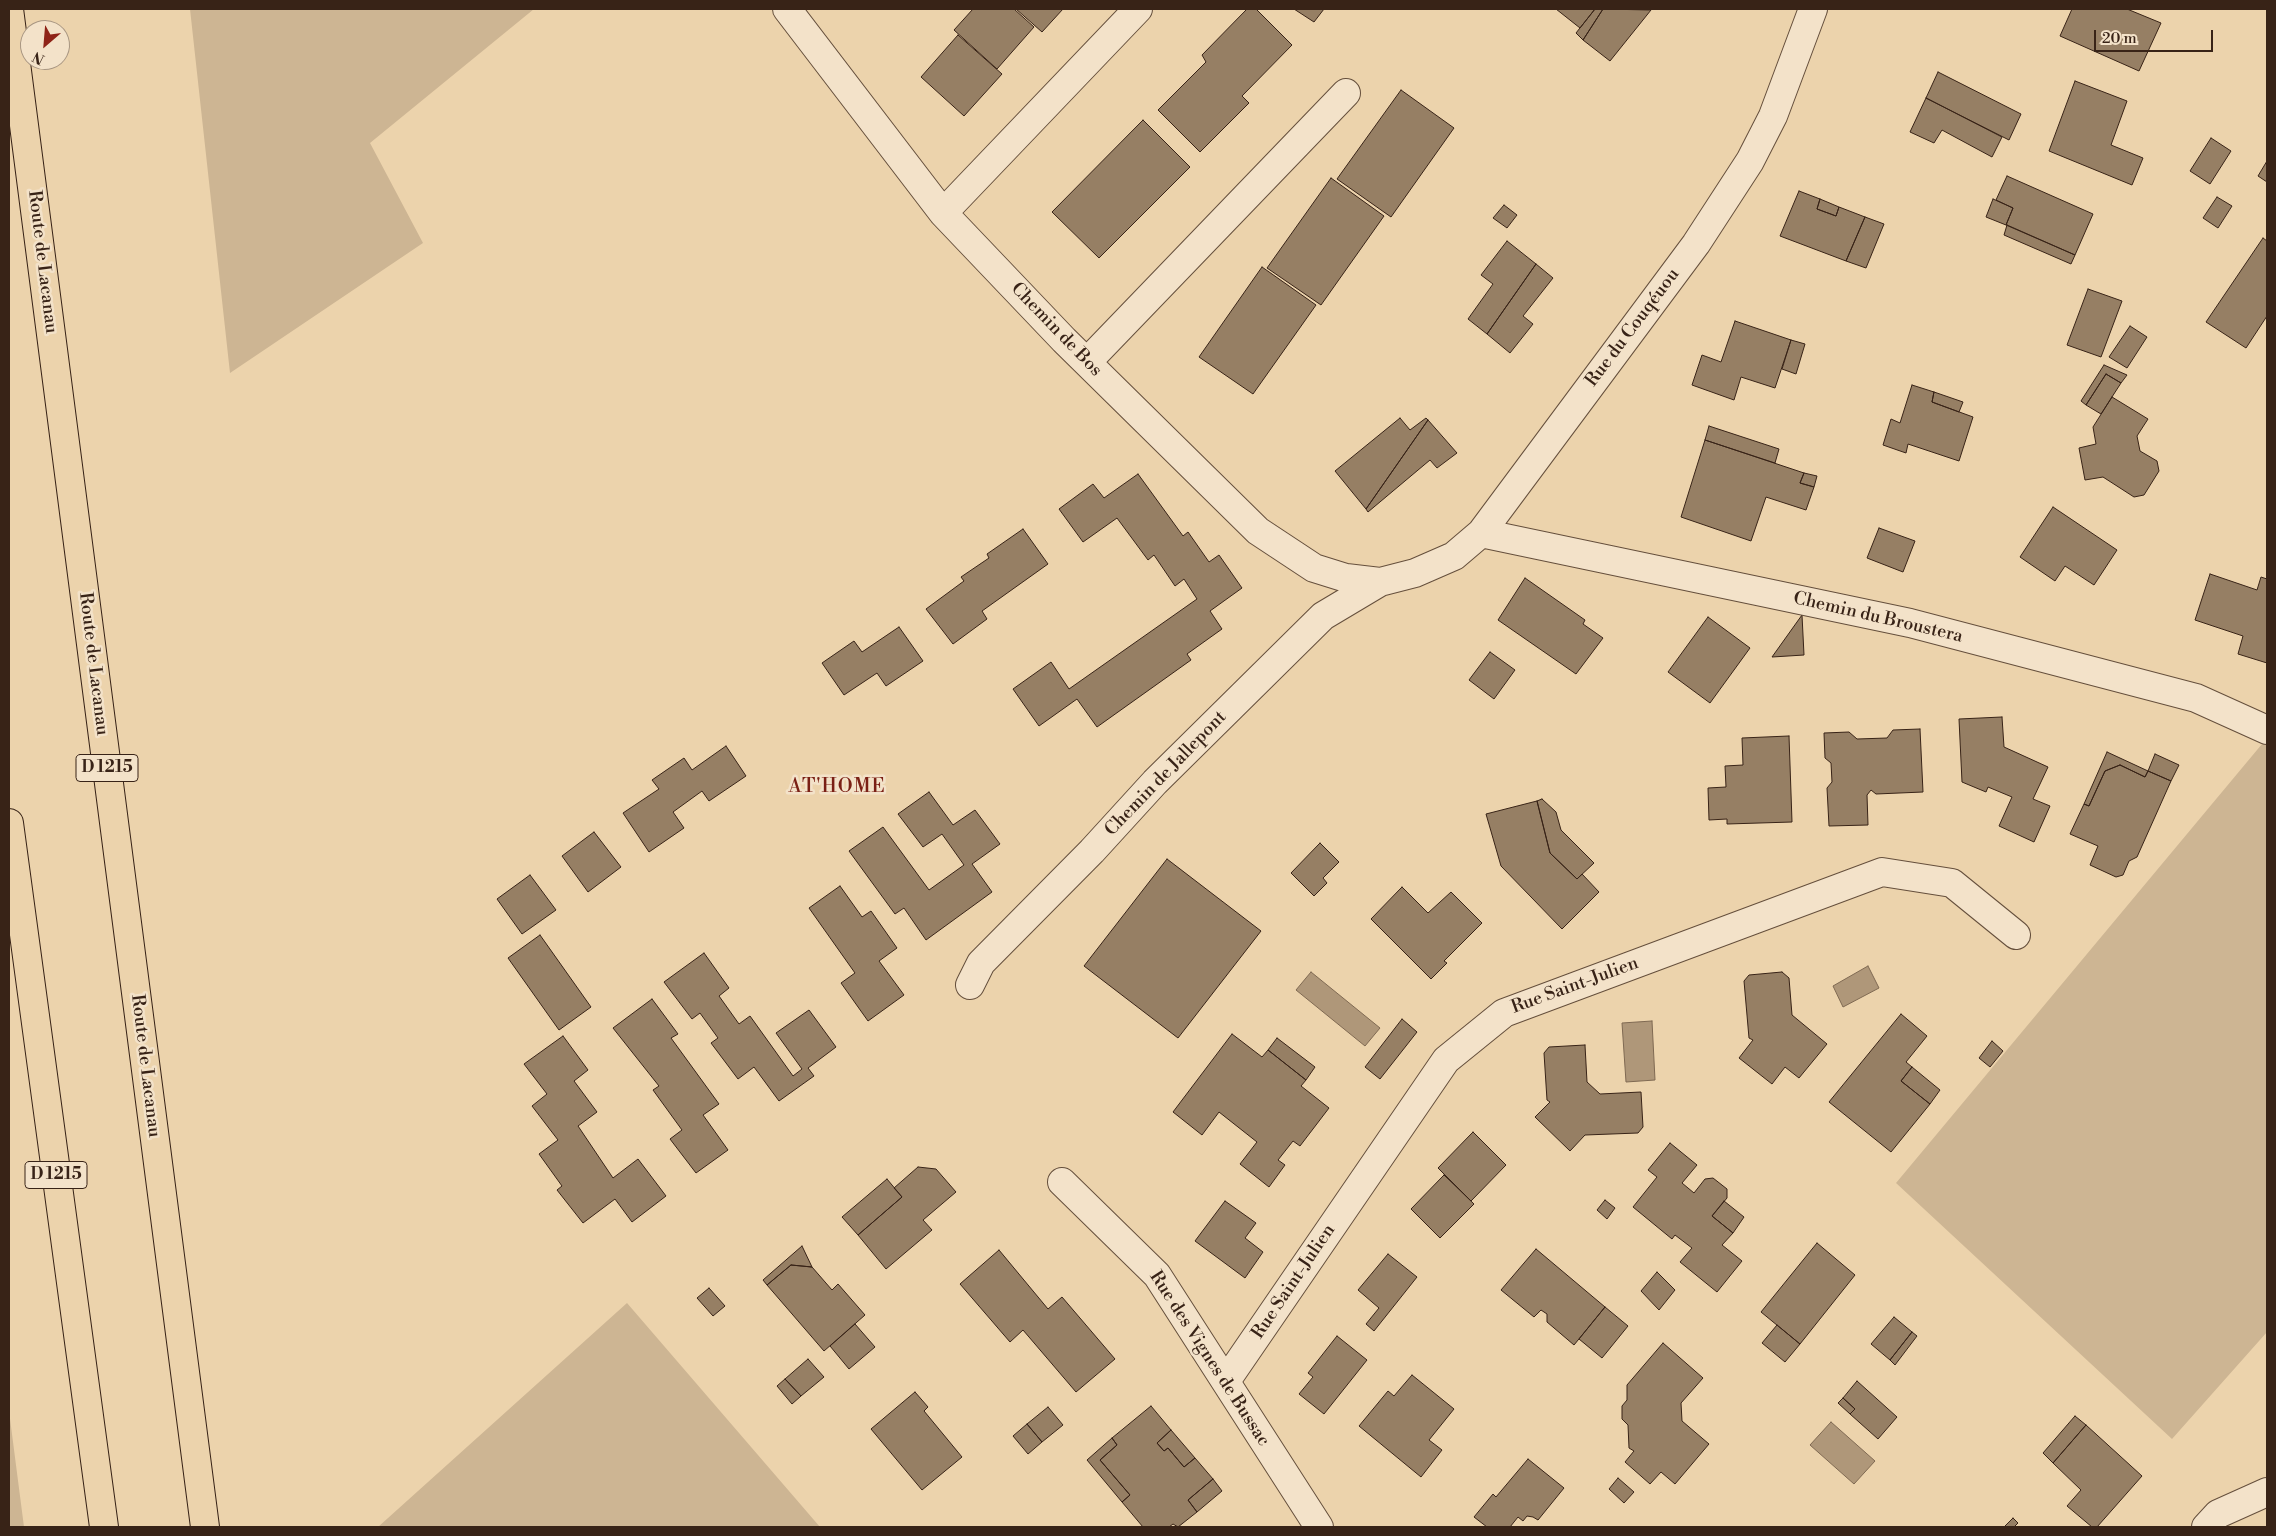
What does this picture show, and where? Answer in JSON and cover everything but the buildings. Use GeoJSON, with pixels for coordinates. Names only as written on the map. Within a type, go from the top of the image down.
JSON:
{"type":"FeatureCollection","features":[{"type":"Feature","properties":{"kind":"main road","name":"Route de Lacanau"},"geometry":{"type":"LineString","coordinates":[[9,9],[205,1527]]}},
{"type":"Feature","properties":{"kind":"main road","name":"D 1215"},"geometry":{"type":"LineString","coordinates":[[9,822],[104,1527]]}},
{"type":"Feature","properties":{"kind":"street","name":"Chemin de Bos"},"geometry":{"type":"LineString","coordinates":[[787,9],[943,213],[1087,362],[1258,531],[1314,568],[1346,578],[1380,582]]}},
{"type":"Feature","properties":{"kind":"street"},"geometry":{"type":"LineString","coordinates":[[943,213],[1138,9]]}},
{"type":"Feature","properties":{"kind":"street","name":"Rue du Couqéuou"},"geometry":{"type":"LineString","coordinates":[[1380,582],[1415,573],[1454,556],[1481,533],[1696,244],[1750,161],[1773,116],[1813,9]]}},
{"type":"Feature","properties":{"kind":"street"},"geometry":{"type":"LineString","coordinates":[[1087,362],[1346,93]]}},
{"type":"Feature","properties":{"kind":"street","name":"Chemin du Broustera"},"geometry":{"type":"LineString","coordinates":[[1481,533],[1910,623],[2196,698],[2267,730]]}},
{"type":"Feature","properties":{"kind":"street","name":"Chemin de Jallepont"},"geometry":{"type":"LineString","coordinates":[[970,985],[981,963],[1092,851],[1155,782],[1323,616],[1380,582]]}},
{"type":"Feature","properties":{"kind":"street","name":"Rue Saint-Julien"},"geometry":{"type":"LineString","coordinates":[[1226,1381],[1446,1060],[1504,1013],[1882,872],[1952,883],[2016,935]]}},
{"type":"Feature","properties":{"kind":"street","name":"Rue des Vignes de Bussac"},"geometry":{"type":"LineString","coordinates":[[1062,1182],[1157,1275],[1319,1527]]}},
{"type":"Feature","properties":{"kind":"street"},"geometry":{"type":"LineString","coordinates":[[2206,1527],[2218,1514],[2267,1492]]}},
{"type":"Feature","properties":{"kind":"shaded area"},"geometry":{"type":"Polygon","coordinates":[[[190,9],[534,9],[370,143],[423,243],[230,373],[190,9]]]}},
{"type":"Feature","properties":{"kind":"shaded area"},"geometry":{"type":"Polygon","coordinates":[[[2267,738],[2267,1332],[2172,1439],[1896,1183],[2267,738]]]}},
{"type":"Feature","properties":{"kind":"shaded area"},"geometry":{"type":"Polygon","coordinates":[[[1868,966],[1879,988],[1843,1007],[1833,986],[1868,966]]]}},
{"type":"Feature","properties":{"kind":"shaded area"},"geometry":{"type":"Polygon","coordinates":[[[1311,972],[1380,1028],[1365,1046],[1296,990],[1311,972]]]}},
{"type":"Feature","properties":{"kind":"shaded area"},"geometry":{"type":"Polygon","coordinates":[[[1652,1021],[1655,1080],[1626,1082],[1622,1023],[1652,1021]]]}},
{"type":"Feature","properties":{"kind":"shaded area"},"geometry":{"type":"Polygon","coordinates":[[[627,1303],[820,1527],[378,1527],[627,1303]]]}},
{"type":"Feature","properties":{"kind":"shaded area"},"geometry":{"type":"Polygon","coordinates":[[[9,1411],[24,1527],[9,1527],[9,1411]]]}},
{"type":"Feature","properties":{"kind":"shaded area"},"geometry":{"type":"Polygon","coordinates":[[[1831,1422],[1875,1461],[1854,1484],[1810,1445],[1831,1422]]]}},
{"type":"Feature","properties":{"kind":"district","name":"AT'HOME"},"geometry":{"type":"Point","coordinates":[837,787]}}]}
